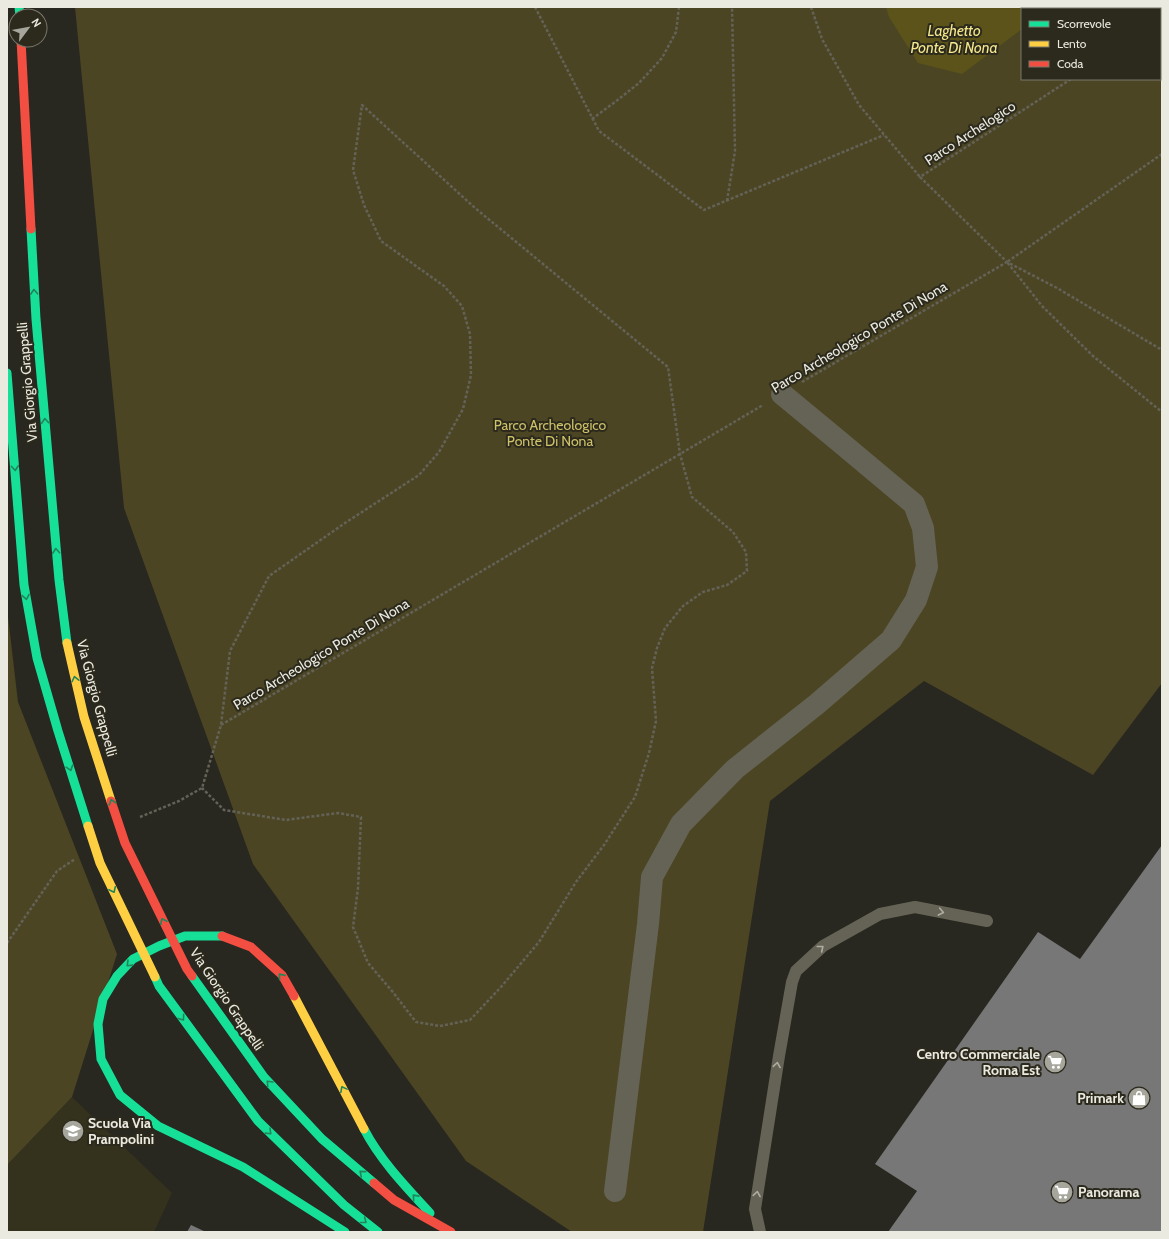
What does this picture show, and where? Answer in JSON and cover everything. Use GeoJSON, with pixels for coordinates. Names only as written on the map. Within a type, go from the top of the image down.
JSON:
{"type":"FeatureCollection","features":[{"type":"Feature","properties":{"kind":"street","name":"Via Giorgio Grappelli"},"geometry":{"type":"LineString","coordinates":[[21,48],[36,318],[59,580],[68,646],[84,717],[125,844],[186,969],[264,1077],[322,1139],[394,1200],[451,1232]]}},
{"type":"Feature","properties":{"kind":"street","name":"Via Giorgio Grappelli"},"geometry":{"type":"LineString","coordinates":[[7,373],[24,585],[37,658],[58,731],[100,863],[159,986],[258,1121],[344,1205],[378,1232]]}},
{"type":"Feature","properties":{"kind":"street"},"geometry":{"type":"LineString","coordinates":[[615,1191],[648,924],[652,877],[681,824],[735,769],[816,704],[891,640],[916,600],[927,567],[923,528],[914,504],[782,394]]}},
{"type":"Feature","properties":{"kind":"street"},"geometry":{"type":"LineString","coordinates":[[345,1232],[243,1167],[158,1126],[120,1095],[101,1059],[98,1024],[103,999],[117,976],[133,959],[159,946],[185,936],[223,936],[251,947],[282,975],[371,1143],[401,1181],[441,1226]]}},
{"type":"Feature","properties":{"kind":"lane"},"geometry":{"type":"LineString","coordinates":[[760,1232],[755,1209],[779,1056],[792,982],[796,972],[823,946],[880,914],[915,907],[987,921]]}},
{"type":"Feature","properties":{"kind":"path"},"geometry":{"type":"LineString","coordinates":[[536,7],[599,131],[704,210],[884,134]]}},
{"type":"Feature","properties":{"kind":"path"},"geometry":{"type":"LineString","coordinates":[[592,119],[639,83],[662,58],[676,32],[679,7]]}},
{"type":"Feature","properties":{"kind":"path"},"geometry":{"type":"LineString","coordinates":[[727,200],[735,151],[732,7]]}},
{"type":"Feature","properties":{"kind":"path"},"geometry":{"type":"LineString","coordinates":[[811,7],[822,39],[859,105],[920,176]]}},
{"type":"Feature","properties":{"kind":"path","name":"Parco Archelogico"},"geometry":{"type":"LineString","coordinates":[[1007,262],[920,176],[1069,80]]}},
{"type":"Feature","properties":{"kind":"path"},"geometry":{"type":"LineString","coordinates":[[140,817],[179,801],[202,788],[221,725],[230,651],[268,576],[419,475],[439,452],[463,409],[472,375],[470,334],[462,306],[444,286],[381,241],[364,205],[353,170],[362,105],[475,208],[668,367],[680,454],[692,497],[733,532],[746,552],[746,571],[727,585],[703,592],[683,606],[665,628],[657,648],[652,668],[656,721],[649,753],[635,797],[604,845],[576,882],[539,942],[501,987],[470,1020],[440,1026],[416,1022],[368,963],[352,927],[358,888],[361,817],[338,813],[286,820],[224,810],[202,788]]}},
{"type":"Feature","properties":{"kind":"path","name":"Parco Archeologico Ponte Di Nona"},"geometry":{"type":"LineString","coordinates":[[221,725],[1007,262],[1162,154]]}},
{"type":"Feature","properties":{"kind":"path"},"geometry":{"type":"LineString","coordinates":[[1007,262],[1057,288],[1162,350]]}},
{"type":"Feature","properties":{"kind":"path"},"geometry":{"type":"LineString","coordinates":[[1007,262],[1042,306],[1087,350],[1162,412]]}},
{"type":"Feature","properties":{"kind":"path"},"geometry":{"type":"LineString","coordinates":[[7,943],[57,871]]}},
{"type":"Feature","properties":{"kind":"shaded area","name":"Scuola Via Prampolini"},"geometry":{"type":"Polygon","coordinates":[[[72,1097],[172,1193],[154,1232],[7,1232],[7,1165],[72,1097]]]}},
{"type":"Feature","properties":{"kind":"green space","name":"Parco Archeologico Ponte Di Nona"},"geometry":{"type":"Polygon","coordinates":[[[75,7],[1162,7],[1162,683],[1093,775],[924,681],[770,801],[703,1232],[572,1232],[466,1161],[253,864],[124,508],[75,7]]]}},
{"type":"Feature","properties":{"kind":"green space"},"geometry":{"type":"Polygon","coordinates":[[[7,608],[18,702],[117,954],[72,1097],[7,1165],[7,608]]]}},
{"type":"Feature","properties":{"kind":"water","name":"Laghetto Ponte Di Nona"},"geometry":{"type":"Polygon","coordinates":[[[886,7],[1051,7],[1021,8],[1021,30],[962,74],[918,63],[889,17],[886,7]]]}},
{"type":"Feature","properties":{"kind":"building","name":"Centro Commerciale Roma Est"},"geometry":{"type":"Polygon","coordinates":[[[1162,845],[1162,1232],[888,1232],[917,1191],[875,1164],[1038,932],[1080,959],[1162,845]]]}},
{"type":"Feature","properties":{"kind":"building"},"geometry":{"type":"Polygon","coordinates":[[[191,1225],[206,1232],[187,1232],[191,1225]]]}},
{"type":"Feature","properties":{"kind":"traffic: fast"},"geometry":{"type":"LineString","coordinates":[[31,229],[36,319],[59,580],[67,643]]}},
{"type":"Feature","properties":{"kind":"traffic: fast"},"geometry":{"type":"LineString","coordinates":[[7,373],[24,585],[37,658],[88,826]]}},
{"type":"Feature","properties":{"kind":"traffic: fast"},"geometry":{"type":"LineString","coordinates":[[222,936],[185,936],[159,946],[133,959],[117,976],[103,999],[98,1024],[101,1059],[120,1095],[158,1126],[243,1167],[345,1232]]}},
{"type":"Feature","properties":{"kind":"traffic: fast"},"geometry":{"type":"LineString","coordinates":[[192,976],[264,1077],[322,1139],[374,1183]]}},
{"type":"Feature","properties":{"kind":"traffic: fast"},"geometry":{"type":"LineString","coordinates":[[155,977],[159,986],[258,1121],[344,1205],[378,1232]]}},
{"type":"Feature","properties":{"kind":"traffic: fast"},"geometry":{"type":"LineString","coordinates":[[364,1129],[378,1152],[430,1213]]}},
{"type":"Feature","properties":{"kind":"traffic: slow"},"geometry":{"type":"LineString","coordinates":[[67,643],[84,717],[111,801]]}},
{"type":"Feature","properties":{"kind":"traffic: slow"},"geometry":{"type":"LineString","coordinates":[[88,826],[100,863],[155,977]]}},
{"type":"Feature","properties":{"kind":"traffic: slow"},"geometry":{"type":"LineString","coordinates":[[294,996],[364,1129]]}},
{"type":"Feature","properties":{"kind":"traffic: jam"},"geometry":{"type":"LineString","coordinates":[[21,48],[31,229]]}},
{"type":"Feature","properties":{"kind":"traffic: jam"},"geometry":{"type":"LineString","coordinates":[[111,801],[125,843],[187,969],[192,976]]}},
{"type":"Feature","properties":{"kind":"traffic: jam"},"geometry":{"type":"LineString","coordinates":[[222,936],[251,947],[282,975],[294,996]]}},
{"type":"Feature","properties":{"kind":"traffic: jam"},"geometry":{"type":"LineString","coordinates":[[374,1183],[394,1200],[451,1232]]}},
{"type":"Feature","properties":{"kind":"place","name":"Centro Commerciale Roma Est"},"geometry":{"type":"Point","coordinates":[1055,1062]}},
{"type":"Feature","properties":{"kind":"place","name":"Primark"},"geometry":{"type":"Point","coordinates":[1139,1098]}},
{"type":"Feature","properties":{"kind":"place","name":"Scuola Via Prampolini"},"geometry":{"type":"Point","coordinates":[73,1131]}},
{"type":"Feature","properties":{"kind":"place","name":"Panorama"},"geometry":{"type":"Point","coordinates":[1062,1192]}}]}
